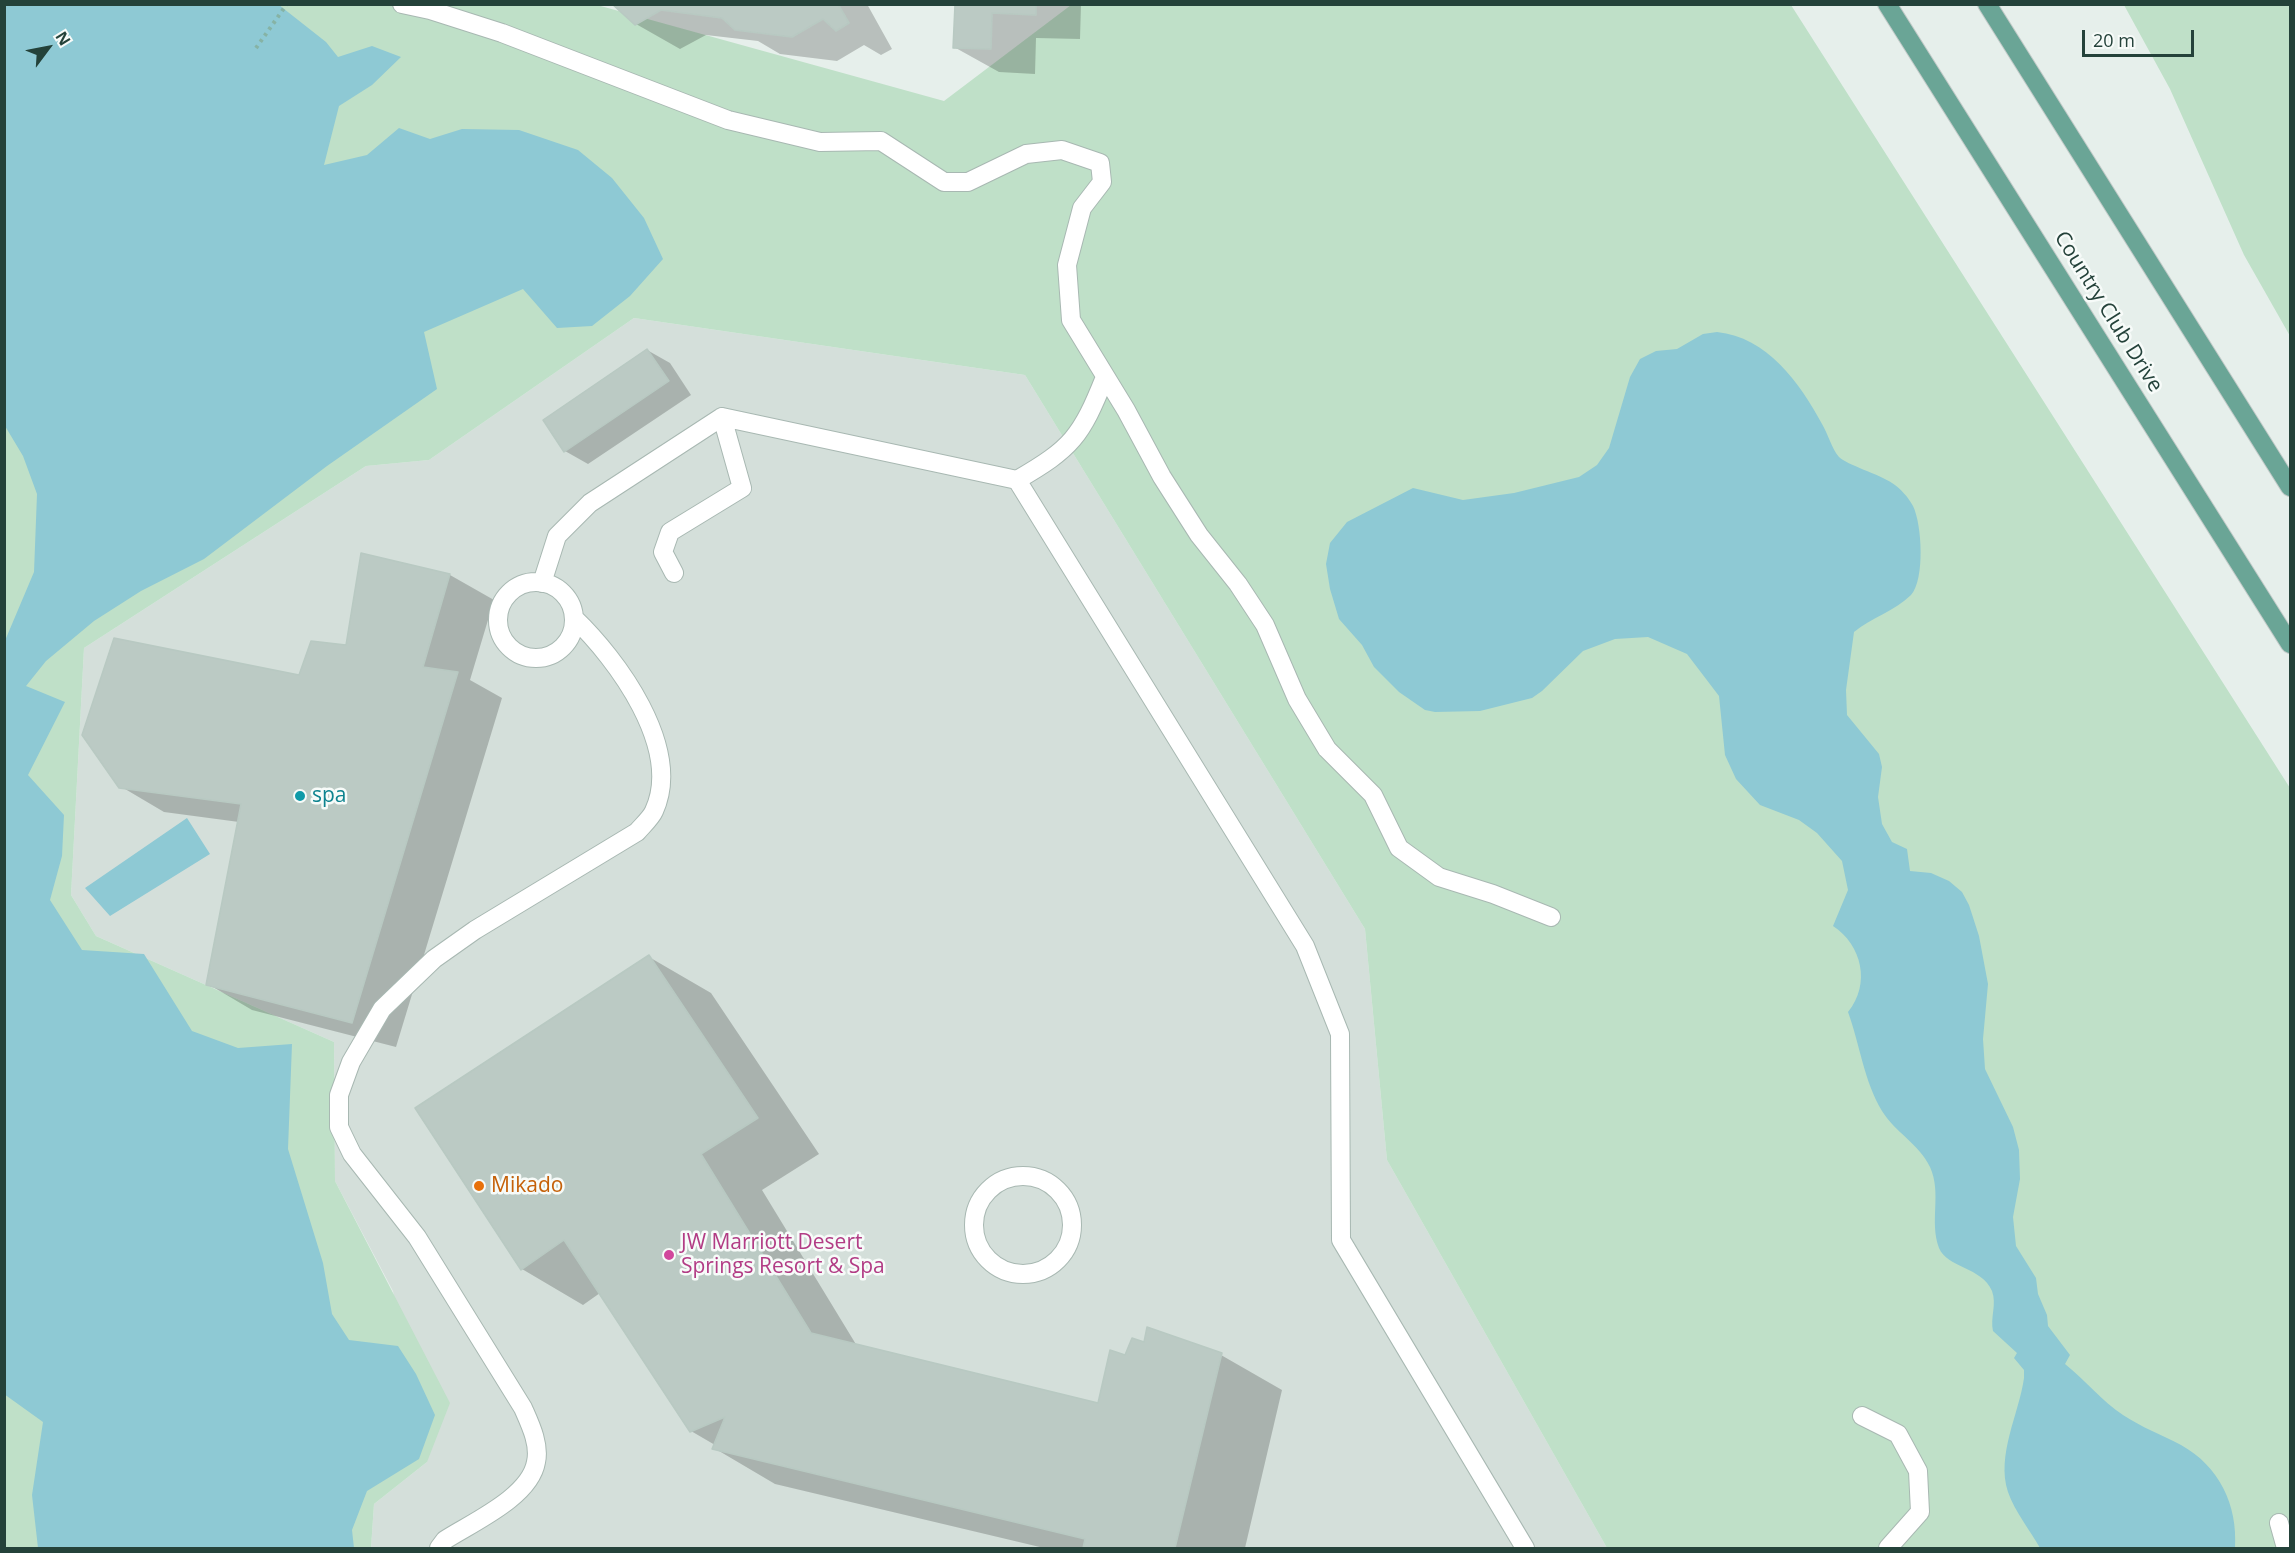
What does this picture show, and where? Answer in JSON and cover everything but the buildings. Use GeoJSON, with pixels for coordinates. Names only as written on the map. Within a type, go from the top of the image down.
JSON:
{"type":"FeatureCollection","features":[{"type":"Feature","properties":{"kind":"main road","name":"Country Club Drive"},"geometry":{"type":"LineString","coordinates":[[1887,4],[2290,644]]}},
{"type":"Feature","properties":{"kind":"main road"},"geometry":{"type":"LineString","coordinates":[[1987,4],[2290,487]]}},
{"type":"Feature","properties":{"kind":"lane"},"geometry":{"type":"LineString","coordinates":[[402,4],[430,10],[502,33],[728,120],[820,142],[881,141],[944,182],[968,182],[1026,154],[1062,150],[1100,163],[1102,182],[1082,208],[1067,265],[1071,320],[1174,497],[1265,625],[1297,699],[1327,749],[1373,795],[1400,849],[1439,877],[1493,894],[1551,917]]}},
{"type":"Feature","properties":{"kind":"lane"},"geometry":{"type":"LineString","coordinates":[[542,583],[557,536],[590,503],[722,417],[1017,480],[1049,461],[1076,438],[1091,412],[1105,378]]}},
{"type":"Feature","properties":{"kind":"lane"},"geometry":{"type":"LineString","coordinates":[[674,573],[663,552],[670,532],[742,488],[722,417]]}},
{"type":"Feature","properties":{"kind":"lane"},"geometry":{"type":"LineString","coordinates":[[1017,480],[1305,946],[1340,1034],[1341,1240],[1525,1548]]}},
{"type":"Feature","properties":{"kind":"lane"},"geometry":{"type":"LineString","coordinates":[[542,583],[554,587],[564,595],[571,606],[574,618],[573,631],[567,643],[558,652],[533,658],[520,655],[510,647],[499,625],[502,603],[519,586],[542,583]]}},
{"type":"Feature","properties":{"kind":"lane"},"geometry":{"type":"LineString","coordinates":[[439,1548],[445,1540],[517,1496],[536,1463],[535,1437],[523,1408],[417,1237],[352,1154],[339,1127],[339,1095],[351,1062],[382,1009],[434,959],[475,930],[637,832],[654,811],[662,775],[652,731],[634,694],[609,656],[574,618]]}},
{"type":"Feature","properties":{"kind":"lane"},"geometry":{"type":"LineString","coordinates":[[1026,1176],[1041,1179],[1064,1198],[1073,1226],[1071,1241],[1062,1256],[1050,1267],[1034,1273],[1008,1272],[987,1259],[977,1244],[974,1228],[976,1211],[983,1196],[996,1184],[1011,1177],[1026,1176]]}},
{"type":"Feature","properties":{"kind":"lane"},"geometry":{"type":"LineString","coordinates":[[1862,1416],[1898,1434],[1918,1472],[1920,1512],[1888,1548]]}},
{"type":"Feature","properties":{"kind":"lane"},"geometry":{"type":"LineString","coordinates":[[2279,1523],[2286,1548]]}},
{"type":"Feature","properties":{"kind":"path"},"geometry":{"type":"LineString","coordinates":[[256,48],[287,4]]}},
{"type":"Feature","properties":{"kind":"shaded area"},"geometry":{"type":"Polygon","coordinates":[[[634,318],[1025,375],[1365,929],[1387,1160],[1607,1548],[371,1548],[374,1504],[427,1462],[393,1291],[335,1181],[334,1042],[96,936],[71,895],[84,648],[366,466],[429,460],[634,318]]]}},
{"type":"Feature","properties":{"kind":"green space"},"geometry":{"type":"Polygon","coordinates":[[[5,5],[597,5],[944,101],[1071,5],[1791,5],[2290,788],[2290,1548],[1607,1548],[1387,1160],[1365,929],[1025,375],[634,318],[429,460],[366,466],[84,648],[71,895],[96,936],[334,1042],[335,1181],[450,1403],[427,1462],[374,1504],[371,1548],[5,1548],[5,5]]]}},
{"type":"Feature","properties":{"kind":"green space"},"geometry":{"type":"Polygon","coordinates":[[[2124,5],[2290,5],[2290,336],[2244,255],[2170,89],[2124,5]]]}},
{"type":"Feature","properties":{"kind":"water"},"geometry":{"type":"Polygon","coordinates":[[[5,4],[279,5],[326,42],[338,57],[372,46],[401,57],[372,85],[339,106],[324,165],[367,155],[399,128],[430,139],[462,129],[519,130],[578,150],[612,178],[644,218],[663,259],[630,296],[592,326],[557,328],[523,289],[424,332],[437,389],[327,466],[204,559],[141,591],[94,621],[46,661],[26,686],[65,702],[28,775],[64,815],[62,856],[50,900],[82,950],[144,954],[192,1031],[238,1048],[292,1044],[288,1149],[323,1263],[332,1314],[349,1340],[398,1346],[416,1374],[435,1415],[419,1459],[367,1491],[352,1530],[354,1548],[38,1548],[32,1495],[43,1422],[4,1394],[4,643],[34,572],[37,494],[23,456],[5,426],[5,4]]]}},
{"type":"Feature","properties":{"kind":"water"},"geometry":{"type":"Polygon","coordinates":[[[1717,332],[1735,336],[1766,352],[1792,378],[1803,393],[1839,457],[1892,483],[1904,493],[1913,506],[1921,552],[1915,588],[1905,601],[1854,632],[1846,690],[1847,715],[1879,754],[1882,767],[1878,797],[1882,824],[1892,842],[1907,849],[1910,871],[1931,873],[1949,881],[1962,892],[1969,905],[1979,936],[1988,984],[1983,1039],[1985,1069],[2013,1127],[2019,1150],[2020,1179],[2013,1217],[2016,1246],[2036,1278],[2038,1294],[2047,1315],[2048,1326],[2070,1355],[2065,1364],[2123,1415],[2181,1445],[2206,1464],[2216,1475],[2229,1502],[2235,1532],[2235,1548],[2040,1548],[2019,1514],[2008,1492],[2005,1464],[2006,1449],[2021,1392],[2024,1370],[2014,1358],[2017,1353],[1993,1331],[1993,1296],[1987,1283],[1973,1272],[1949,1260],[1939,1248],[1935,1228],[1935,1187],[1930,1167],[1920,1152],[1882,1111],[1866,1075],[1848,1012],[1859,989],[1860,966],[1851,944],[1833,926],[1848,890],[1842,861],[1817,833],[1799,820],[1760,805],[1736,779],[1725,755],[1719,696],[1687,654],[1648,637],[1615,639],[1583,651],[1532,698],[1480,711],[1435,712],[1425,710],[1399,692],[1374,667],[1362,645],[1339,619],[1330,589],[1326,564],[1330,543],[1347,522],[1413,488],[1463,500],[1514,493],[1579,477],[1597,465],[1609,448],[1630,377],[1640,359],[1656,351],[1677,349],[1703,334],[1717,332]]]}},
{"type":"Feature","properties":{"kind":"water"},"geometry":{"type":"Polygon","coordinates":[[[187,818],[210,854],[110,916],[85,888],[187,818]]]}},
{"type":"Feature","properties":{"kind":"place","name":"spa"},"geometry":{"type":"Point","coordinates":[300,796]}},
{"type":"Feature","properties":{"kind":"place","name":"Mikado"},"geometry":{"type":"Point","coordinates":[479,1186]}},
{"type":"Feature","properties":{"kind":"place","name":"JW Marriott Desert Springs Resort & Spa"},"geometry":{"type":"Point","coordinates":[669,1255]}}]}
